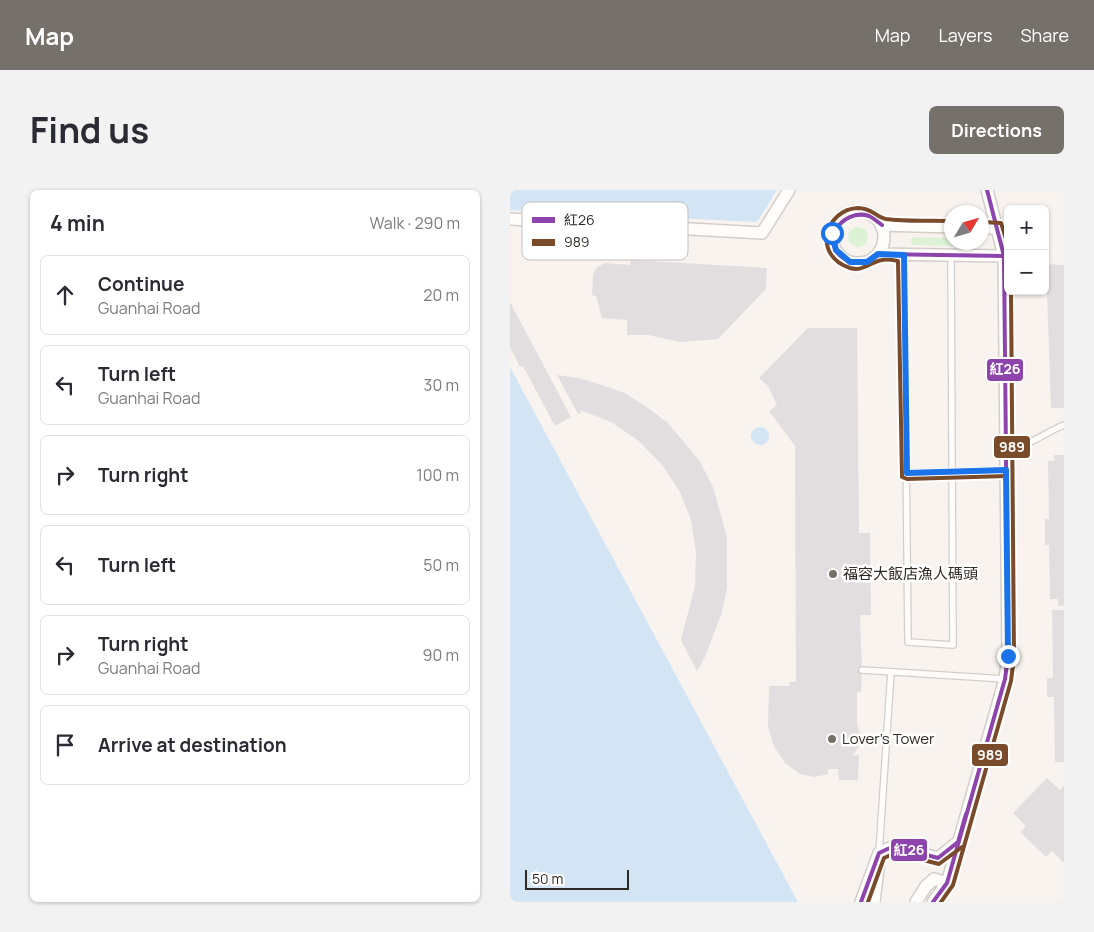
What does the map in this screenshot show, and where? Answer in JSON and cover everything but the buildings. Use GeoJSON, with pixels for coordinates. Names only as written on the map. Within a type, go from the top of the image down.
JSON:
{"type":"FeatureCollection","features":[{"type":"Feature","properties":{"kind":"street"},"geometry":{"type":"LineString","coordinates":[[688,229],[762,233],[789,190]]}},
{"type":"Feature","properties":{"kind":"street"},"geometry":{"type":"LineString","coordinates":[[878,254],[1004,256],[987,190]]}},
{"type":"Feature","properties":{"kind":"street"},"geometry":{"type":"LineString","coordinates":[[854,210],[870,213],[882,225],[884,243],[878,254],[867,262],[850,262],[836,250],[832,233],[839,218],[854,210]]}},
{"type":"Feature","properties":{"kind":"street"},"geometry":{"type":"LineString","coordinates":[[882,225],[944,227]]}},
{"type":"Feature","properties":{"kind":"street"},"geometry":{"type":"LineString","coordinates":[[989,228],[997,228]]}},
{"type":"Feature","properties":{"kind":"street"},"geometry":{"type":"LineString","coordinates":[[933,902],[947,883],[1005,679],[1008,656],[1004,295]]}},
{"type":"Feature","properties":{"kind":"street"},"geometry":{"type":"LineString","coordinates":[[861,902],[879,853],[894,846],[938,858],[958,842]]}},
{"type":"Feature","properties":{"kind":"street"},"geometry":{"type":"LineString","coordinates":[[874,902],[878,882],[879,853]]}},
{"type":"Feature","properties":{"kind":"street"},"geometry":{"type":"LineString","coordinates":[[916,902],[926,886],[934,879],[947,883]]}},
{"type":"Feature","properties":{"kind":"lane"},"geometry":{"type":"LineString","coordinates":[[904,255],[908,642],[953,646],[951,256]]}},
{"type":"Feature","properties":{"kind":"lane"},"geometry":{"type":"LineString","coordinates":[[1006,450],[1016,449],[1046,432],[1064,425]]}},
{"type":"Feature","properties":{"kind":"lane"},"geometry":{"type":"LineString","coordinates":[[907,473],[952,470],[1006,470]]}},
{"type":"Feature","properties":{"kind":"lane"},"geometry":{"type":"LineString","coordinates":[[862,670],[1005,679]]}},
{"type":"Feature","properties":{"kind":"lane"},"geometry":{"type":"LineString","coordinates":[[879,853],[891,672]]}},
{"type":"Feature","properties":{"kind":"green space"},"geometry":{"type":"Polygon","coordinates":[[[858,227],[865,230],[868,237],[865,244],[858,247],[851,244],[848,237],[851,230],[858,227]]]}},
{"type":"Feature","properties":{"kind":"green space"},"geometry":{"type":"Polygon","coordinates":[[[914,237],[944,238],[944,246],[913,245],[910,240],[914,237]]]}},
{"type":"Feature","properties":{"kind":"water"},"geometry":{"type":"Polygon","coordinates":[[[510,190],[777,190],[757,222],[688,219],[688,202],[522,202],[522,211],[510,210],[510,190]]]}},
{"type":"Feature","properties":{"kind":"water"},"geometry":{"type":"Polygon","coordinates":[[[510,367],[798,902],[510,902],[510,367]]]}},
{"type":"Feature","properties":{"kind":"water"},"geometry":{"type":"Polygon","coordinates":[[[760,427],[766,430],[769,436],[766,442],[760,445],[754,442],[751,436],[754,430],[760,427]]]}},
{"type":"Feature","properties":{"kind":"transit line","name":"紅26"},"geometry":{"type":"LineString","coordinates":[[933,902],[947,883],[1005,679],[1008,656],[1004,256],[987,190]]}},
{"type":"Feature","properties":{"kind":"transit line","name":"989"},"geometry":{"type":"LineString","coordinates":[[944,221],[886,219],[863,208],[847,210],[831,224],[827,234],[827,244],[830,253],[838,262],[850,268],[859,269],[884,260],[898,261],[902,477],[907,479],[1007,476]]}},
{"type":"Feature","properties":{"kind":"transit line","name":"紅26"},"geometry":{"type":"LineString","coordinates":[[882,225],[869,216],[859,215],[850,217],[836,229],[833,238],[834,246],[839,254],[849,261],[857,263],[868,261],[878,254],[1004,256]]}},
{"type":"Feature","properties":{"kind":"transit line","name":"989"},"geometry":{"type":"LineString","coordinates":[[989,222],[1001,223],[1004,232]]}},
{"type":"Feature","properties":{"kind":"transit line","name":"紅26"},"geometry":{"type":"LineString","coordinates":[[904,255],[907,473],[1007,470]]}},
{"type":"Feature","properties":{"kind":"transit line","name":"989"},"geometry":{"type":"LineString","coordinates":[[941,902],[953,885],[1011,681],[1014,657],[1011,295]]}},
{"type":"Feature","properties":{"kind":"transit line","name":"紅26"},"geometry":{"type":"LineString","coordinates":[[861,902],[879,853],[894,846],[938,858],[958,842],[966,814]]}},
{"type":"Feature","properties":{"kind":"transit line","name":"989"},"geometry":{"type":"LineString","coordinates":[[868,902],[884,858],[895,853],[939,864],[962,847]]}},
{"type":"Feature","properties":{"kind":"place","name":"福容大飯店漁人碼頭"},"geometry":{"type":"Point","coordinates":[833,574]}},
{"type":"Feature","properties":{"kind":"place","name":"Lover's Tower"},"geometry":{"type":"Point","coordinates":[832,739]}},
{"type":"Feature","properties":{"kind":"route"},"geometry":{"type":"LineString","coordinates":[[832,233],[832,242],[836,250],[850,262],[867,262],[878,254],[904,255],[907,473],[952,470],[1006,470],[1008,656]]}}]}
